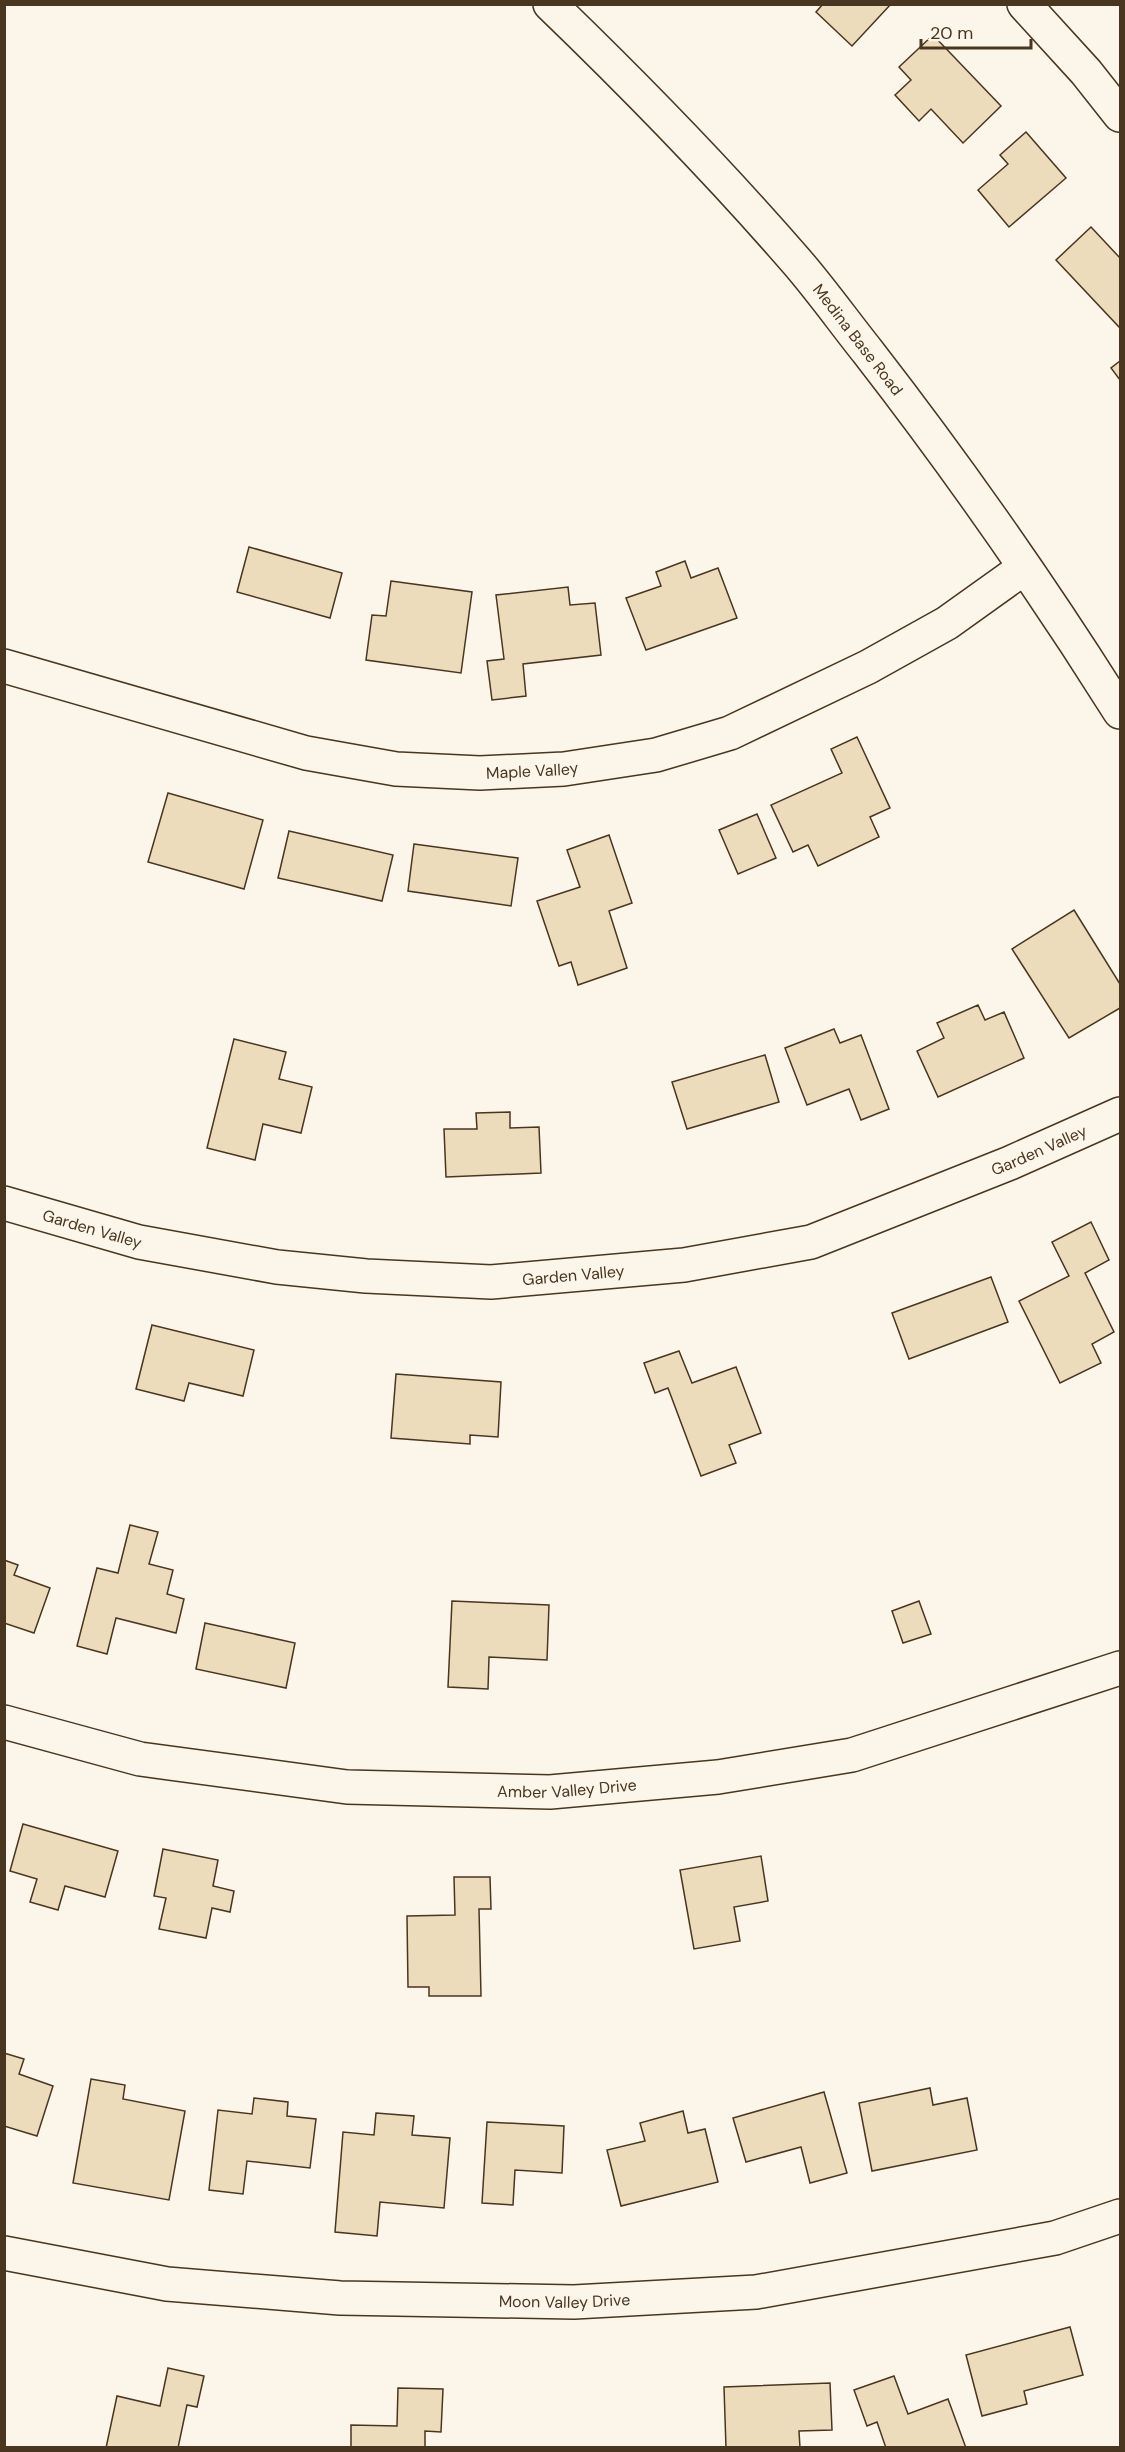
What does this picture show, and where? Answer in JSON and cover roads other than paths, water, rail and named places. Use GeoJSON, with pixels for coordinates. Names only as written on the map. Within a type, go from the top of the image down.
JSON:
{"type":"FeatureCollection","features":[{"type":"Feature","properties":{"kind":"street","name":"Medina Base Road"},"geometry":{"type":"LineString","coordinates":[[550,4],[693,147],[798,263],[932,434],[987,510],[1024,568],[1070,632],[1120,712]]}},
{"type":"Feature","properties":{"kind":"street"},"geometry":{"type":"LineString","coordinates":[[1024,4],[1086,72],[1120,115]]}},
{"type":"Feature","properties":{"kind":"street","name":"Maple Valley"},"geometry":{"type":"LineString","coordinates":[[4,666],[306,753],[396,769],[480,773],[564,769],[656,756],[730,733],[868,667],[908,645],[947,623],[1024,568]]}},
{"type":"Feature","properties":{"kind":"street","name":"Garden Valley"},"geometry":{"type":"LineString","coordinates":[[4,1203],[139,1242],[278,1268],[366,1276],[491,1282],[684,1265],[811,1242],[1010,1163],[1120,1114]]}},
{"type":"Feature","properties":{"kind":"street","name":"Amber Valley Drive"},"geometry":{"type":"LineString","coordinates":[[4,1722],[140,1759],[347,1787],[550,1792],[718,1777],[852,1755],[1120,1668]]}},
{"type":"Feature","properties":{"kind":"street","name":"Moon Valley Drive"},"geometry":{"type":"LineString","coordinates":[[4,2253],[179,2285],[340,2298],[574,2302],[756,2292],[1055,2238],[1120,2216]]}}]}
